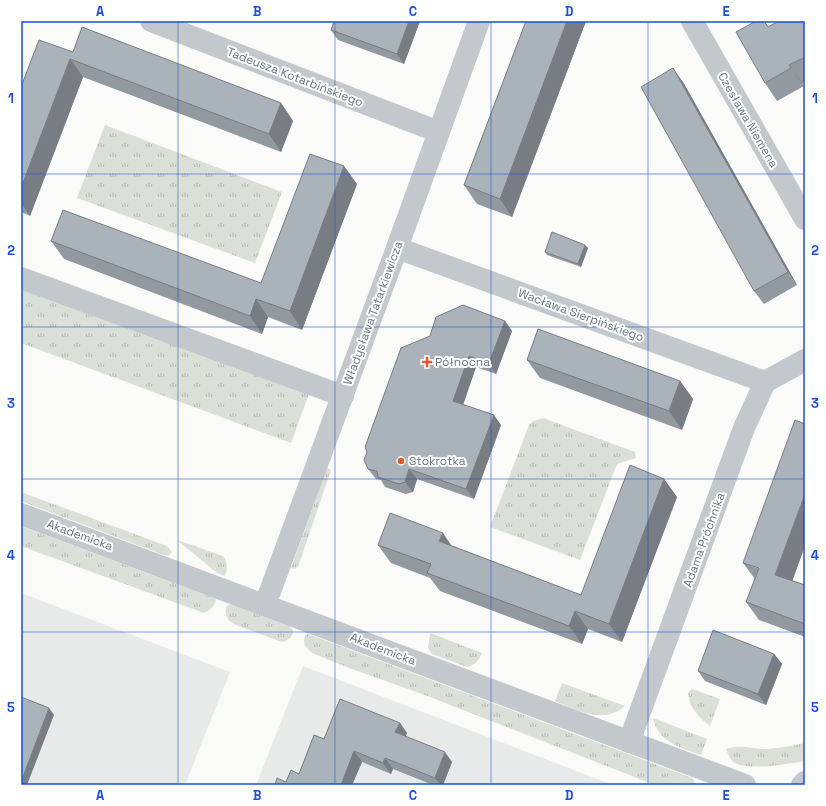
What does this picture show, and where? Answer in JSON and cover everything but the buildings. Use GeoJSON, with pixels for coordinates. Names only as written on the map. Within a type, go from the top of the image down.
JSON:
{"type":"FeatureCollection","features":[{"type":"Feature","properties":{"kind":"street","name":"Tadeusza Kotarbińskiego"},"geometry":{"type":"LineString","coordinates":[[151,21],[438,132]]}},
{"type":"Feature","properties":{"kind":"street","name":"Władysława Tatarkiewicza"},"geometry":{"type":"LineString","coordinates":[[264,605],[398,248],[438,132],[479,21]]}},
{"type":"Feature","properties":{"kind":"street","name":"Czesława Niemena"},"geometry":{"type":"LineString","coordinates":[[692,21],[805,219]]}},
{"type":"Feature","properties":{"kind":"street","name":"Wacława Sierpińskiego"},"geometry":{"type":"LineString","coordinates":[[398,248],[765,382]]}},
{"type":"Feature","properties":{"kind":"street"},"geometry":{"type":"LineString","coordinates":[[21,278],[342,396]]}},
{"type":"Feature","properties":{"kind":"street"},"geometry":{"type":"LineString","coordinates":[[765,382],[805,360]]}},
{"type":"Feature","properties":{"kind":"street","name":"Adama Próchnika"},"geometry":{"type":"LineString","coordinates":[[629,742],[744,428],[765,382]]}},
{"type":"Feature","properties":{"kind":"street","name":"Akademicka"},"geometry":{"type":"LineString","coordinates":[[21,514],[745,785]]}},
{"type":"Feature","properties":{"kind":"street"},"geometry":{"type":"LineString","coordinates":[[802,785],[805,782]]}},
{"type":"Feature","properties":{"kind":"shaded area"},"geometry":{"type":"Polygon","coordinates":[[[21,593],[230,672],[185,785],[21,785],[21,593]]]}},
{"type":"Feature","properties":{"kind":"shaded area"},"geometry":{"type":"Polygon","coordinates":[[[303,666],[613,785],[256,785],[303,666]]]}},
{"type":"Feature","properties":{"kind":"green space"},"geometry":{"type":"Polygon","coordinates":[[[105,125],[282,192],[255,263],[77,198],[105,125]]]}},
{"type":"Feature","properties":{"kind":"green space"},"geometry":{"type":"Polygon","coordinates":[[[21,288],[309,394],[291,443],[21,343],[21,288]]]}},
{"type":"Feature","properties":{"kind":"green space"},"geometry":{"type":"Polygon","coordinates":[[[543,418],[635,452],[636,458],[617,464],[580,560],[490,527],[529,425],[533,421],[543,418]]]}},
{"type":"Feature","properties":{"kind":"green space"},"geometry":{"type":"Polygon","coordinates":[[[327,468],[331,470],[298,567],[294,569],[291,568],[327,468]]]}},
{"type":"Feature","properties":{"kind":"green space"},"geometry":{"type":"Polygon","coordinates":[[[21,492],[167,546],[172,552],[169,555],[164,555],[21,501],[21,492]]]}},
{"type":"Feature","properties":{"kind":"green space"},"geometry":{"type":"Polygon","coordinates":[[[21,526],[216,600],[212,608],[204,613],[21,546],[21,526]]]}},
{"type":"Feature","properties":{"kind":"green space"},"geometry":{"type":"Polygon","coordinates":[[[177,540],[223,556],[227,566],[225,576],[217,573],[177,540]]]}},
{"type":"Feature","properties":{"kind":"green space"},"geometry":{"type":"Polygon","coordinates":[[[231,604],[289,626],[293,630],[292,636],[282,642],[230,622],[226,616],[226,607],[231,604]]]}},
{"type":"Feature","properties":{"kind":"green space"},"geometry":{"type":"Polygon","coordinates":[[[430,633],[482,653],[476,662],[467,667],[432,654],[428,648],[430,633]]]}},
{"type":"Feature","properties":{"kind":"green space"},"geometry":{"type":"Polygon","coordinates":[[[308,634],[692,778],[694,780],[694,785],[655,785],[422,694],[349,668],[312,653],[305,646],[305,636],[308,634]]]}},
{"type":"Feature","properties":{"kind":"green space"},"geometry":{"type":"Polygon","coordinates":[[[562,683],[625,706],[617,712],[608,714],[599,715],[581,712],[555,701],[562,683]]]}},
{"type":"Feature","properties":{"kind":"green space"},"geometry":{"type":"Polygon","coordinates":[[[692,689],[720,699],[710,726],[698,716],[690,703],[688,693],[692,689]]]}},
{"type":"Feature","properties":{"kind":"green space"},"geometry":{"type":"Polygon","coordinates":[[[653,718],[707,739],[701,755],[671,743],[660,733],[653,718]]]}},
{"type":"Feature","properties":{"kind":"green space"},"geometry":{"type":"Polygon","coordinates":[[[805,743],[805,761],[771,766],[744,766],[737,764],[731,760],[726,749],[741,747],[767,749],[805,743]]]}},
{"type":"Feature","properties":{"kind":"place","name":"Północna"},"geometry":{"type":"Point","coordinates":[427,362]}},
{"type":"Feature","properties":{"kind":"place","name":"Stokrotka"},"geometry":{"type":"Point","coordinates":[401,461]}}]}
